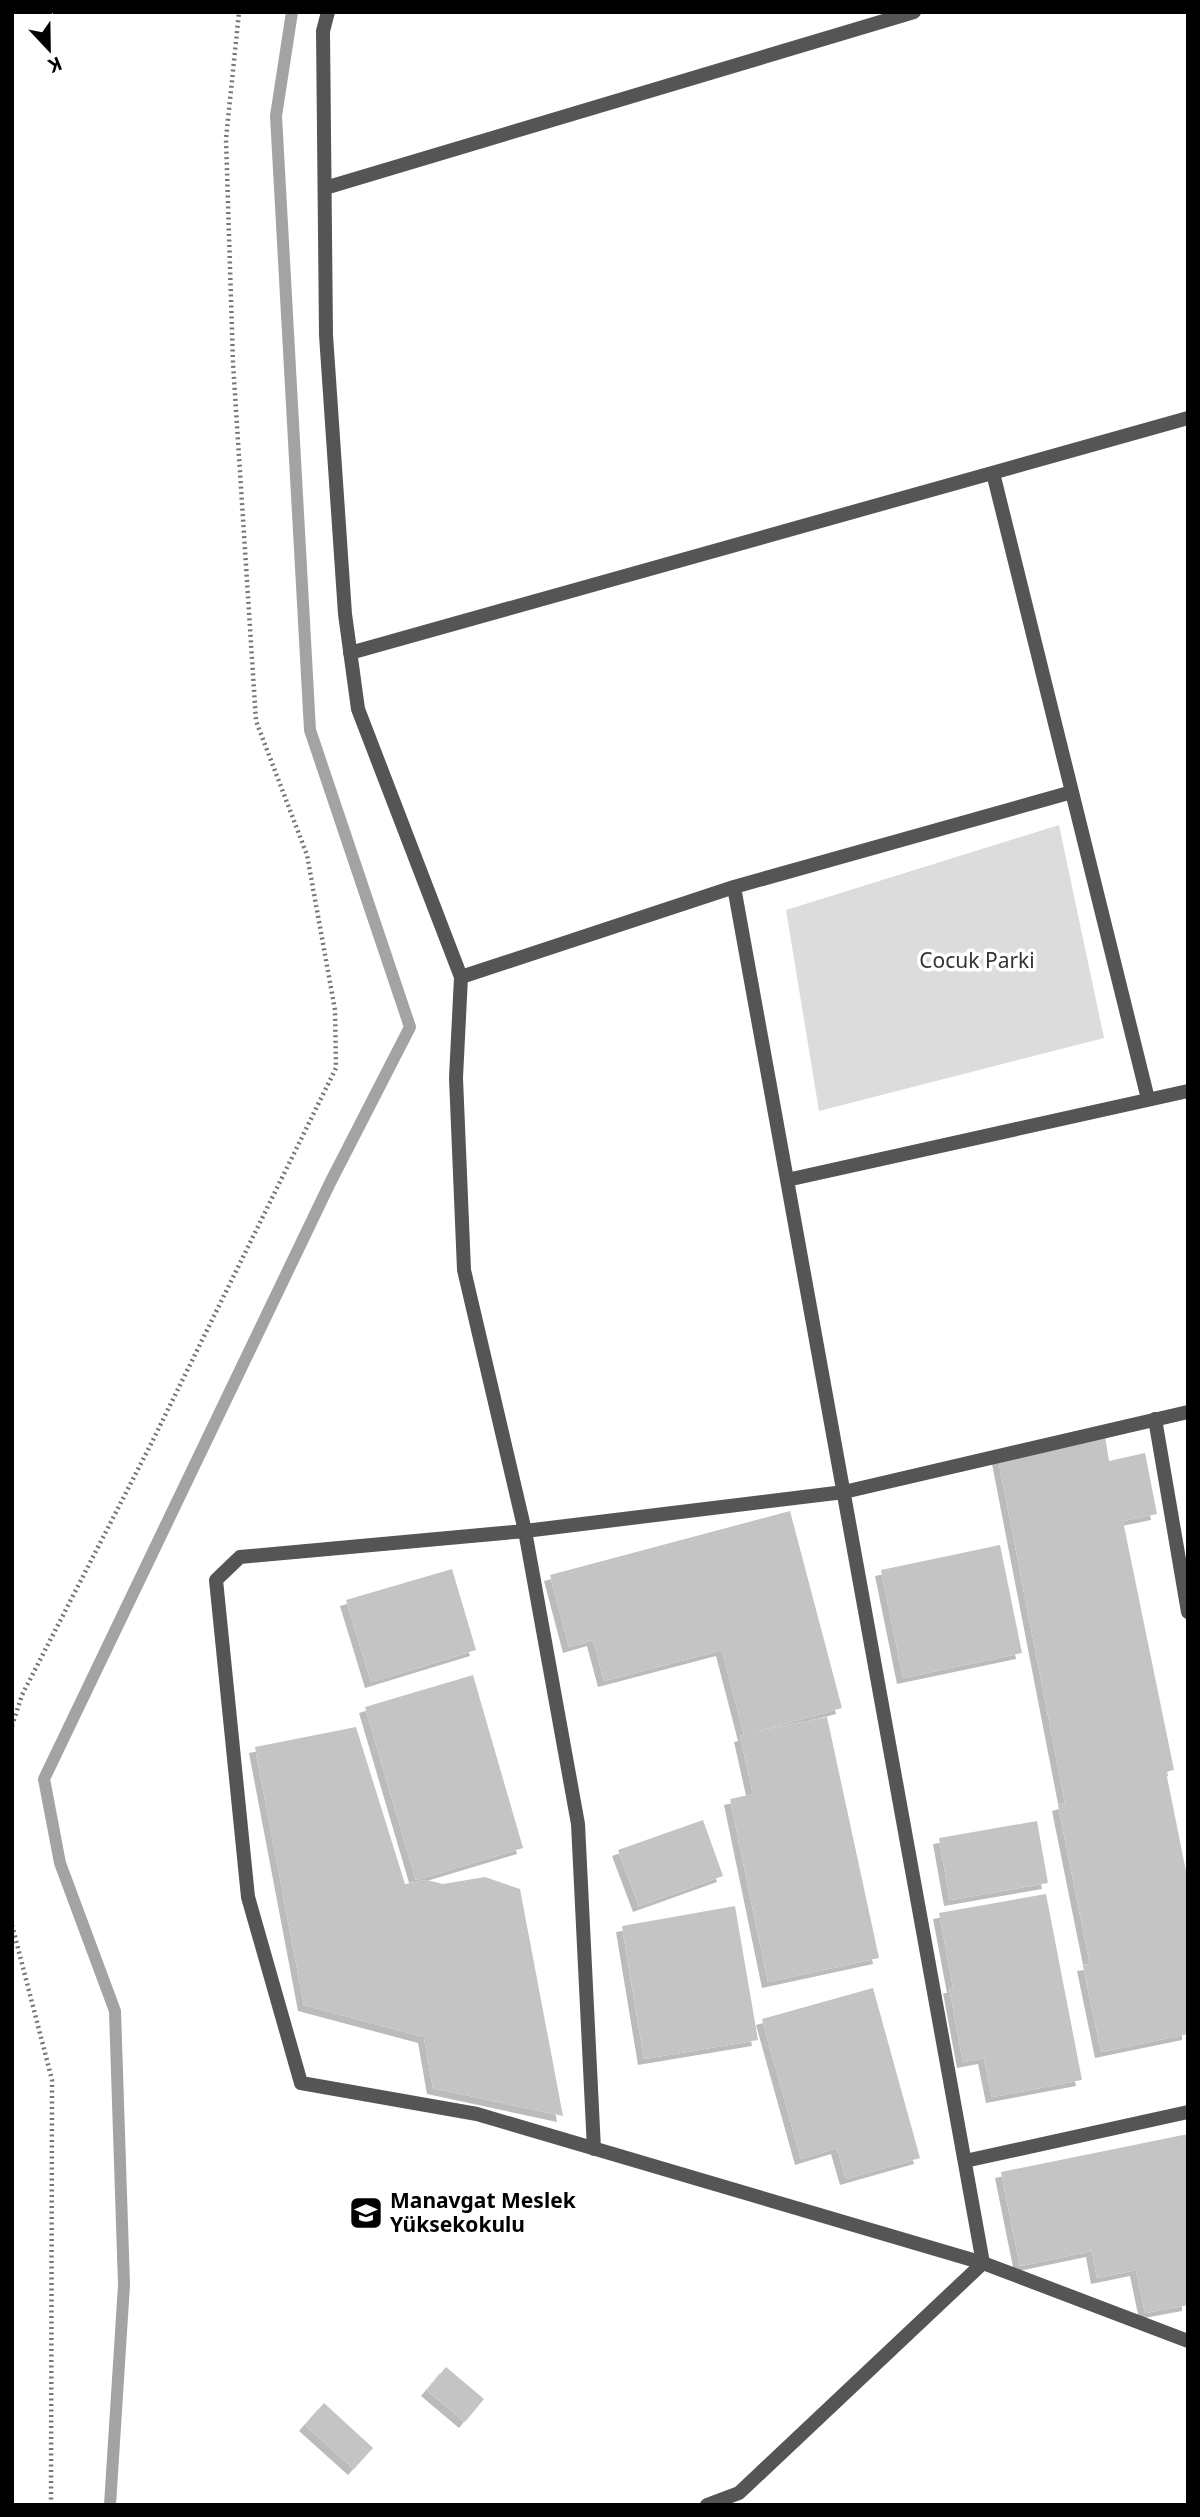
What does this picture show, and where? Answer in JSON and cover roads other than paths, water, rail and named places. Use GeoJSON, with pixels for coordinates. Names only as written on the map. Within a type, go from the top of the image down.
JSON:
{"type":"FeatureCollection","features":[{"type":"Feature","properties":{"kind":"street"},"geometry":{"type":"LineString","coordinates":[[328,12],[323,31],[326,335],[345,614],[358,709],[461,977],[456,1078],[464,1270],[525,1531],[578,1824],[594,2149]]}},
{"type":"Feature","properties":{"kind":"street"},"geometry":{"type":"LineString","coordinates":[[325,188],[914,12]]}},
{"type":"Feature","properties":{"kind":"street"},"geometry":{"type":"LineString","coordinates":[[350,653],[1188,418]]}},
{"type":"Feature","properties":{"kind":"street"},"geometry":{"type":"LineString","coordinates":[[993,473],[1148,1099]]}},
{"type":"Feature","properties":{"kind":"street"},"geometry":{"type":"LineString","coordinates":[[461,977],[734,887],[1072,792]]}},
{"type":"Feature","properties":{"kind":"street"},"geometry":{"type":"LineString","coordinates":[[734,887],[983,2263]]}},
{"type":"Feature","properties":{"kind":"street"},"geometry":{"type":"LineString","coordinates":[[787,1180],[1188,1091]]}},
{"type":"Feature","properties":{"kind":"street"},"geometry":{"type":"LineString","coordinates":[[1188,1412],[844,1492],[525,1531],[240,1557],[216,1580],[248,1897],[301,2083],[477,2114],[983,2263],[1188,2341]]}},
{"type":"Feature","properties":{"kind":"street"},"geometry":{"type":"LineString","coordinates":[[1156,1419],[1188,1612]]}},
{"type":"Feature","properties":{"kind":"street"},"geometry":{"type":"LineString","coordinates":[[965,2161],[1188,2112]]}},
{"type":"Feature","properties":{"kind":"street"},"geometry":{"type":"LineString","coordinates":[[707,2505],[742,2499],[983,2263]]}},
{"type":"Feature","properties":{"kind":"waterway"},"geometry":{"type":"LineString","coordinates":[[110,2505],[124,2285],[115,2011],[60,1863],[44,1779],[330,1183],[410,1027],[310,730],[276,116],[292,12]]}},
{"type":"Feature","properties":{"kind":"place","name":"Manavgat Meslek Yüksekokulu"},"geometry":{"type":"Point","coordinates":[366,2213]}},
{"type":"Feature","properties":{"kind":"park label","name":"Cocuk Parki"},"geometry":{"type":"Point","coordinates":[977,961]}}]}
